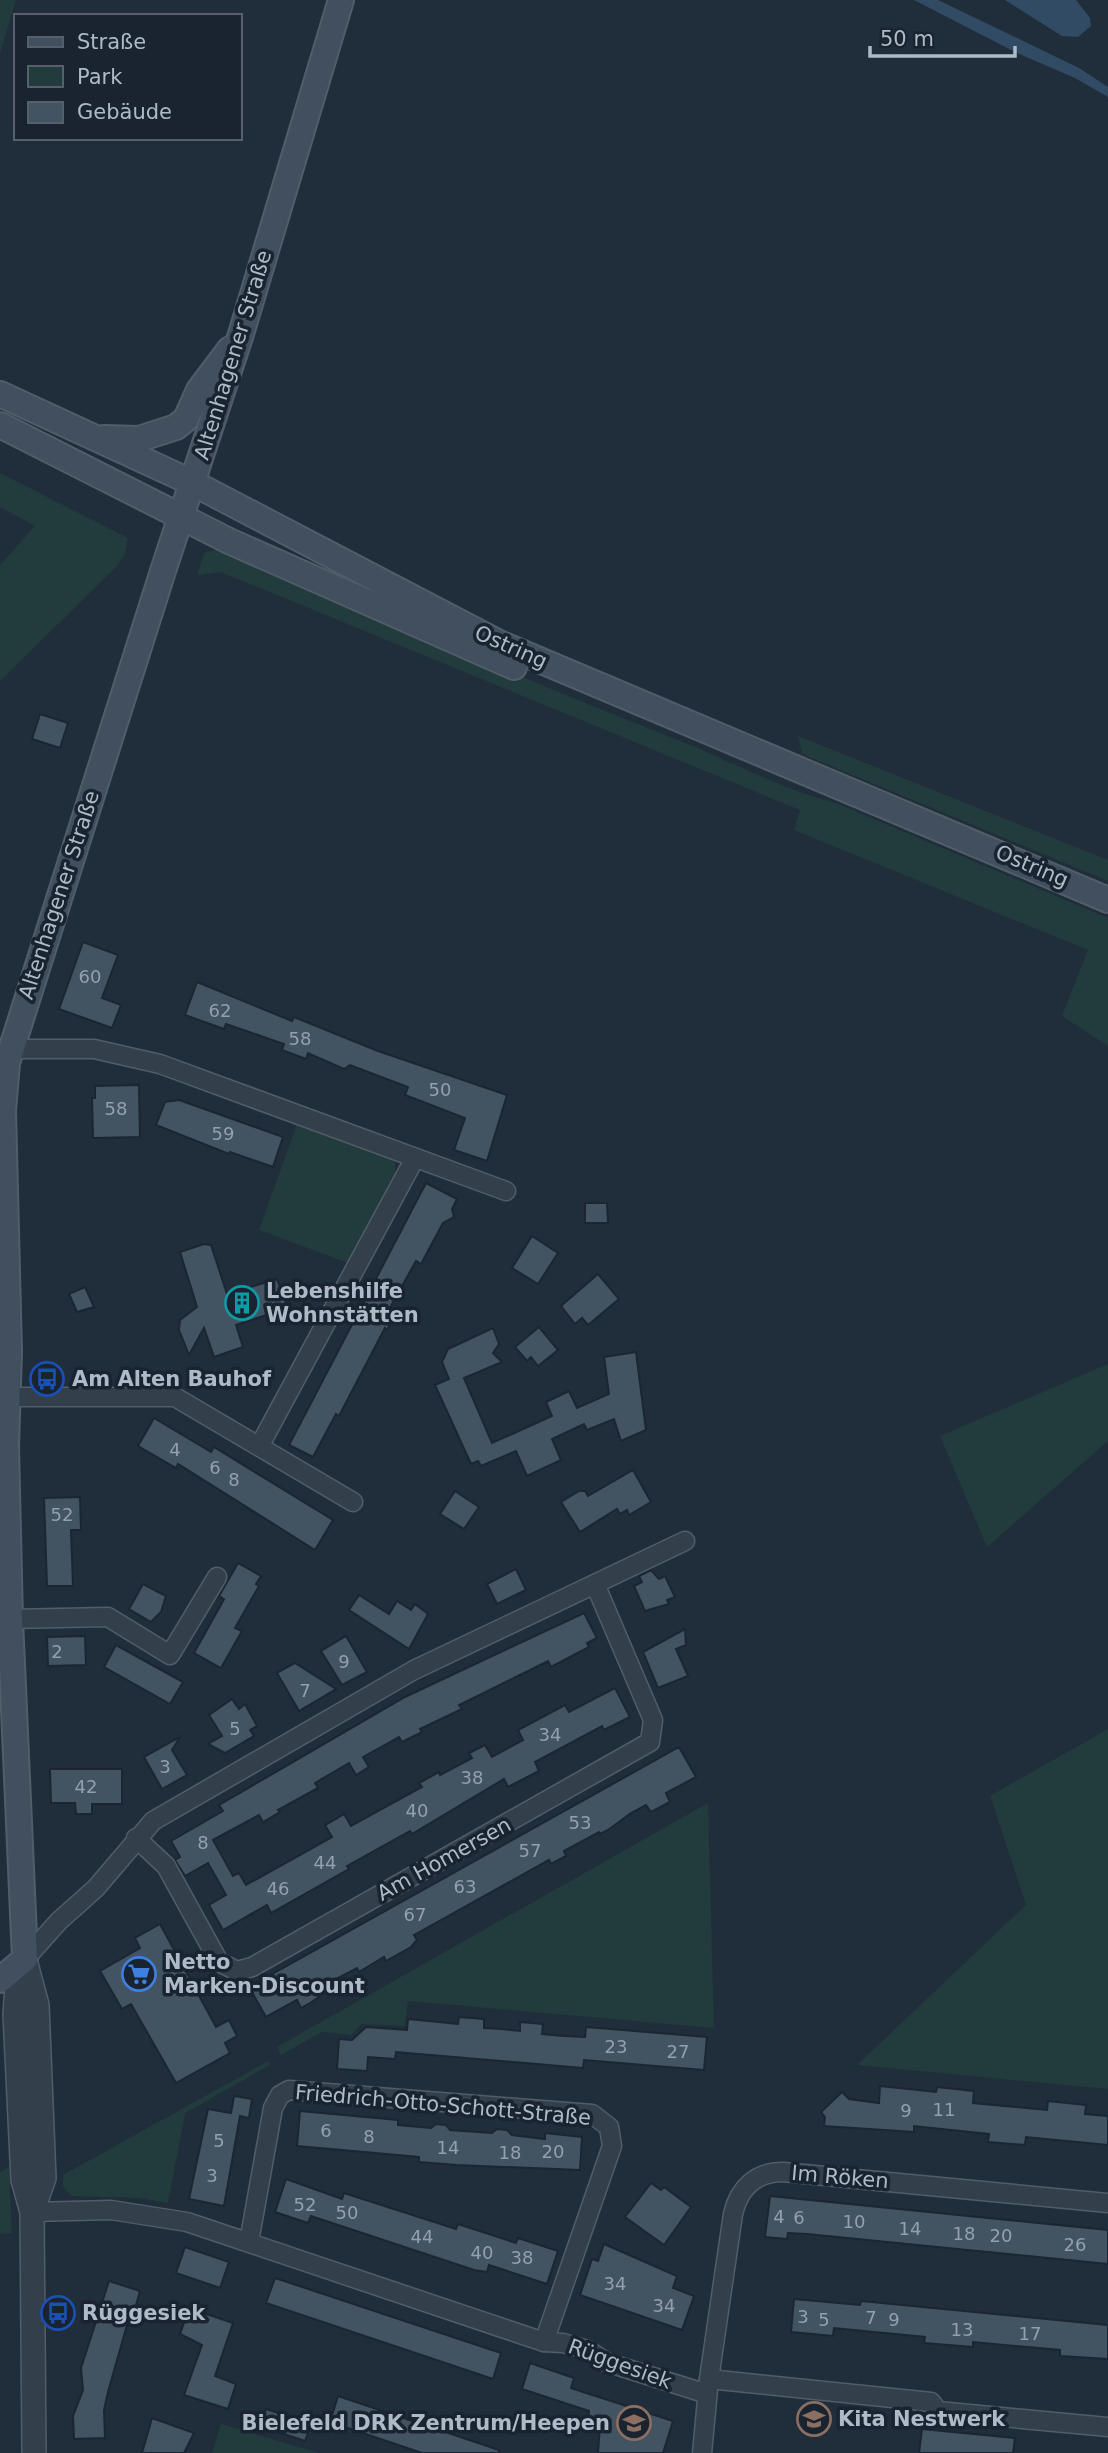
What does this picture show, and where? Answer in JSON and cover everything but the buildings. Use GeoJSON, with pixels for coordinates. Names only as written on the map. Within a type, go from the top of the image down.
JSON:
{"type":"FeatureCollection","features":[{"type":"Feature","properties":{"kind":"main road","name":"Altenhagener Straße"},"geometry":{"type":"LineString","coordinates":[[25,1959],[6,1659],[10,1619],[3,1110],[10,1049],[241,334],[341,0]]}},
{"type":"Feature","properties":{"kind":"main road"},"geometry":{"type":"LineString","coordinates":[[96,438],[139,439],[176,427],[186,419],[200,390],[241,334]]}},
{"type":"Feature","properties":{"kind":"main road","name":"Ostring"},"geometry":{"type":"LineString","coordinates":[[0,394],[193,483],[499,643],[1108,900]]}},
{"type":"Feature","properties":{"kind":"main road","name":"Ostring"},"geometry":{"type":"LineString","coordinates":[[0,425],[229,541],[494,659],[688,736],[840,786]]}},
{"type":"Feature","properties":{"kind":"main road"},"geometry":{"type":"LineString","coordinates":[[0,1980],[25,1959]]}},
{"type":"Feature","properties":{"kind":"street"},"geometry":{"type":"LineString","coordinates":[[10,1049],[94,1049],[132,1056],[506,1191]]}},
{"type":"Feature","properties":{"kind":"street"},"geometry":{"type":"LineString","coordinates":[[260,1446],[415,1157]]}},
{"type":"Feature","properties":{"kind":"street"},"geometry":{"type":"LineString","coordinates":[[8,1396],[175,1397],[353,1502]]}},
{"type":"Feature","properties":{"kind":"street"},"geometry":{"type":"LineString","coordinates":[[34,2453],[32,2211],[44,2178],[37,2005],[25,1959],[59,1921],[96,1888],[136,1838],[163,1815],[390,1684],[685,1541]]}},
{"type":"Feature","properties":{"kind":"street"},"geometry":{"type":"LineString","coordinates":[[10,1619],[108,1617],[170,1655],[218,1577]]}},
{"type":"Feature","properties":{"kind":"street","name":"Am Homersen"},"geometry":{"type":"LineString","coordinates":[[136,1838],[166,1866],[219,1962],[237,1971],[252,1966],[650,1742],[653,1720],[595,1584]]}},
{"type":"Feature","properties":{"kind":"street","name":"Friedrich-Otto-Schott-Straße"},"geometry":{"type":"LineString","coordinates":[[249,2242],[273,2108],[280,2095],[289,2090],[593,2114],[609,2127],[612,2146],[544,2342]]}},
{"type":"Feature","properties":{"kind":"street","name":"Im Röken"},"geometry":{"type":"LineString","coordinates":[[708,2386],[736,2202],[748,2184],[762,2175],[783,2172],[1108,2203]]}},
{"type":"Feature","properties":{"kind":"street","name":"Rüggesiek"},"geometry":{"type":"LineString","coordinates":[[32,2211],[132,2212],[187,2222],[544,2342],[588,2350],[606,2362],[708,2386],[931,2402],[938,2411],[1108,2427]]}},
{"type":"Feature","properties":{"kind":"street"},"geometry":{"type":"LineString","coordinates":[[702,2453],[708,2386]]}},
{"type":"Feature","properties":{"kind":"green space"},"geometry":{"type":"Polygon","coordinates":[[[0,0],[16,0],[0,53],[0,0]]]}},
{"type":"Feature","properties":{"kind":"green space"},"geometry":{"type":"Polygon","coordinates":[[[0,473],[128,538],[125,554],[116,567],[0,681],[0,565],[35,526],[0,507],[0,473]]]}},
{"type":"Feature","properties":{"kind":"green space"},"geometry":{"type":"Polygon","coordinates":[[[217,549],[774,782],[836,803],[1108,918],[1108,1046],[1062,1016],[1088,950],[794,830],[800,810],[221,572],[197,575],[204,553],[217,549]]]}},
{"type":"Feature","properties":{"kind":"green space"},"geometry":{"type":"Polygon","coordinates":[[[798,736],[1108,860],[1108,881],[802,754],[798,736]]]}},
{"type":"Feature","properties":{"kind":"green space"},"geometry":{"type":"Polygon","coordinates":[[[297,1124],[389,1156],[395,1163],[395,1172],[348,1263],[259,1230],[297,1124]]]}},
{"type":"Feature","properties":{"kind":"green space"},"geometry":{"type":"Polygon","coordinates":[[[1108,1364],[1108,1441],[987,1547],[940,1436],[1108,1364]]]}},
{"type":"Feature","properties":{"kind":"green space"},"geometry":{"type":"Polygon","coordinates":[[[1108,1729],[1108,2089],[857,2065],[1026,1905],[990,1796],[1108,1729]]]}},
{"type":"Feature","properties":{"kind":"green space"},"geometry":{"type":"Polygon","coordinates":[[[708,1803],[714,2028],[408,2001],[405,2026],[361,2024],[352,2035],[322,2032],[281,2055],[277,2047],[708,1803]]]}},
{"type":"Feature","properties":{"kind":"green space"},"geometry":{"type":"Polygon","coordinates":[[[268,2061],[270,2065],[185,2113],[168,2203],[138,2198],[71,2196],[63,2186],[63,2175],[268,2061]]]}},
{"type":"Feature","properties":{"kind":"green space"},"geometry":{"type":"Polygon","coordinates":[[[9,2167],[12,2233],[0,2234],[0,2172],[9,2167]]]}},
{"type":"Feature","properties":{"kind":"green space"},"geometry":{"type":"Polygon","coordinates":[[[221,2424],[319,2453],[212,2453],[221,2424]]]}},
{"type":"Feature","properties":{"kind":"water"},"geometry":{"type":"Polygon","coordinates":[[[914,0],[938,0],[1079,68],[1108,87],[1108,97],[1075,78],[1015,52],[914,0]]]}},
{"type":"Feature","properties":{"kind":"water"},"geometry":{"type":"Polygon","coordinates":[[[1005,0],[1076,0],[1090,18],[1091,26],[1078,37],[1062,36],[1005,0]]]}},
{"type":"Feature","properties":{"kind":"place","name":"Lebenshilfe Wohnstätten"},"geometry":{"type":"Point","coordinates":[242,1303]}},
{"type":"Feature","properties":{"kind":"place","name":"Am Alten Bauhof"},"geometry":{"type":"Point","coordinates":[47,1379]}},
{"type":"Feature","properties":{"kind":"place","name":"Netto Marken-Discount"},"geometry":{"type":"Point","coordinates":[139,1974]}},
{"type":"Feature","properties":{"kind":"place","name":"Rüggesiek"},"geometry":{"type":"Point","coordinates":[58,2313]}},
{"type":"Feature","properties":{"kind":"place","name":"Kita Nestwerk"},"geometry":{"type":"Point","coordinates":[814,2419]}},
{"type":"Feature","properties":{"kind":"place","name":"Bielefeld DRK Zentrum/Heepen"},"geometry":{"type":"Point","coordinates":[634,2423]}}]}
